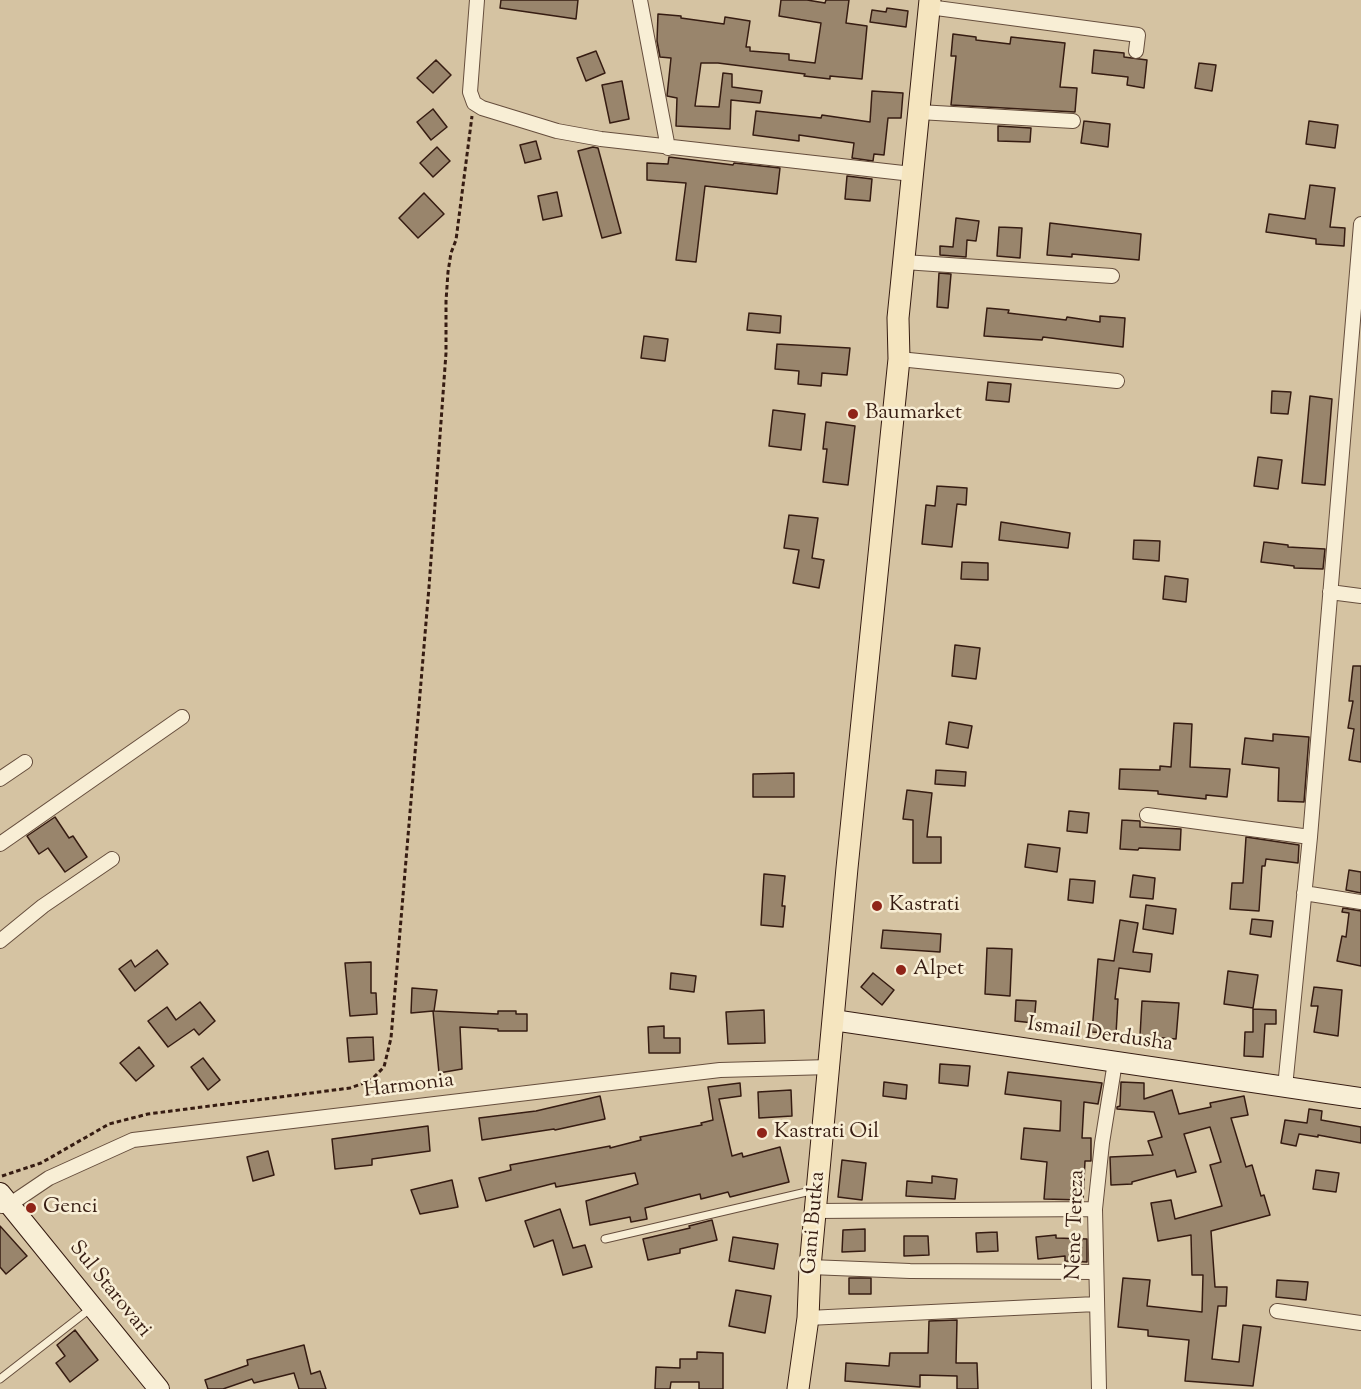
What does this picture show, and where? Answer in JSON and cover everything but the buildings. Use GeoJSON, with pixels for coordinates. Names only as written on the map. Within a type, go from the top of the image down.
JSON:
{"type":"FeatureCollection","features":[{"type":"Feature","properties":{"kind":"main road","name":"Gani Butka"},"geometry":{"type":"LineString","coordinates":[[798,1389],[808,1318],[810,1267],[833,1020],[899,359],[898,318],[929,3]]}},
{"type":"Feature","properties":{"kind":"main road","name":"Ismail Derdusha"},"geometry":{"type":"LineString","coordinates":[[833,1020],[1361,1098]]}},
{"type":"Feature","properties":{"kind":"main road","name":"Sul Starovari"},"geometry":{"type":"LineString","coordinates":[[3,1201],[159,1389]]}},
{"type":"Feature","properties":{"kind":"street"},"geometry":{"type":"LineString","coordinates":[[477,0],[470,93],[474,103],[482,108],[557,131],[668,148],[912,174]]}},
{"type":"Feature","properties":{"kind":"street"},"geometry":{"type":"LineString","coordinates":[[640,0],[668,148]]}},
{"type":"Feature","properties":{"kind":"street"},"geometry":{"type":"LineString","coordinates":[[929,3],[1138,35],[1136,51]]}},
{"type":"Feature","properties":{"kind":"street"},"geometry":{"type":"LineString","coordinates":[[919,112],[1074,121]]}},
{"type":"Feature","properties":{"kind":"street"},"geometry":{"type":"LineString","coordinates":[[1285,1087],[1310,837],[1361,224]]}},
{"type":"Feature","properties":{"kind":"street"},"geometry":{"type":"LineString","coordinates":[[904,262],[1112,276]]}},
{"type":"Feature","properties":{"kind":"street"},"geometry":{"type":"LineString","coordinates":[[899,359],[1117,381]]}},
{"type":"Feature","properties":{"kind":"street"},"geometry":{"type":"LineString","coordinates":[[1330,592],[1361,596]]}},
{"type":"Feature","properties":{"kind":"street"},"geometry":{"type":"LineString","coordinates":[[0,844],[182,717]]}},
{"type":"Feature","properties":{"kind":"street"},"geometry":{"type":"LineString","coordinates":[[0,779],[25,762]]}},
{"type":"Feature","properties":{"kind":"street"},"geometry":{"type":"LineString","coordinates":[[1147,815],[1310,837]]}},
{"type":"Feature","properties":{"kind":"street"},"geometry":{"type":"LineString","coordinates":[[0,941],[43,906],[112,859]]}},
{"type":"Feature","properties":{"kind":"street"},"geometry":{"type":"LineString","coordinates":[[1304,893],[1361,902]]}},
{"type":"Feature","properties":{"kind":"street","name":"Nene Tereza"},"geometry":{"type":"LineString","coordinates":[[1099,1389],[1095,1209],[1102,1143],[1115,1062]]}},
{"type":"Feature","properties":{"kind":"street","name":"Harmonia"},"geometry":{"type":"LineString","coordinates":[[3,1201],[133,1140],[720,1070],[830,1067]]}},
{"type":"Feature","properties":{"kind":"street"},"geometry":{"type":"LineString","coordinates":[[815,1210],[1095,1209]]}},
{"type":"Feature","properties":{"kind":"street"},"geometry":{"type":"LineString","coordinates":[[810,1267],[1096,1272]]}},
{"type":"Feature","properties":{"kind":"street"},"geometry":{"type":"LineString","coordinates":[[808,1318],[1096,1304]]}},
{"type":"Feature","properties":{"kind":"street"},"geometry":{"type":"LineString","coordinates":[[1277,1311],[1361,1323]]}},
{"type":"Feature","properties":{"kind":"lane"},"geometry":{"type":"LineString","coordinates":[[605,1239],[817,1189]]}},
{"type":"Feature","properties":{"kind":"lane"},"geometry":{"type":"LineString","coordinates":[[0,1379],[92,1307]]}},
{"type":"Feature","properties":{"kind":"path"},"geometry":{"type":"LineString","coordinates":[[0,1177],[47,1160],[110,1124],[148,1114],[350,1088],[370,1081],[384,1067],[388,1057],[392,1027],[428,599],[446,352],[448,272],[456,240],[474,103]]}},
{"type":"Feature","properties":{"kind":"shaded area"},"geometry":{"type":"Polygon","coordinates":[[[0,0],[1361,0],[1361,1389],[0,1389],[0,0]]]}},
{"type":"Feature","properties":{"kind":"place","name":"Baumarket"},"geometry":{"type":"Point","coordinates":[853,414]}},
{"type":"Feature","properties":{"kind":"place","name":"Kastrati"},"geometry":{"type":"Point","coordinates":[877,906]}},
{"type":"Feature","properties":{"kind":"place","name":"Alpet"},"geometry":{"type":"Point","coordinates":[901,970]}},
{"type":"Feature","properties":{"kind":"place","name":"Kastrati Oil"},"geometry":{"type":"Point","coordinates":[762,1133]}},
{"type":"Feature","properties":{"kind":"place","name":"Genci"},"geometry":{"type":"Point","coordinates":[31,1208]}}]}
